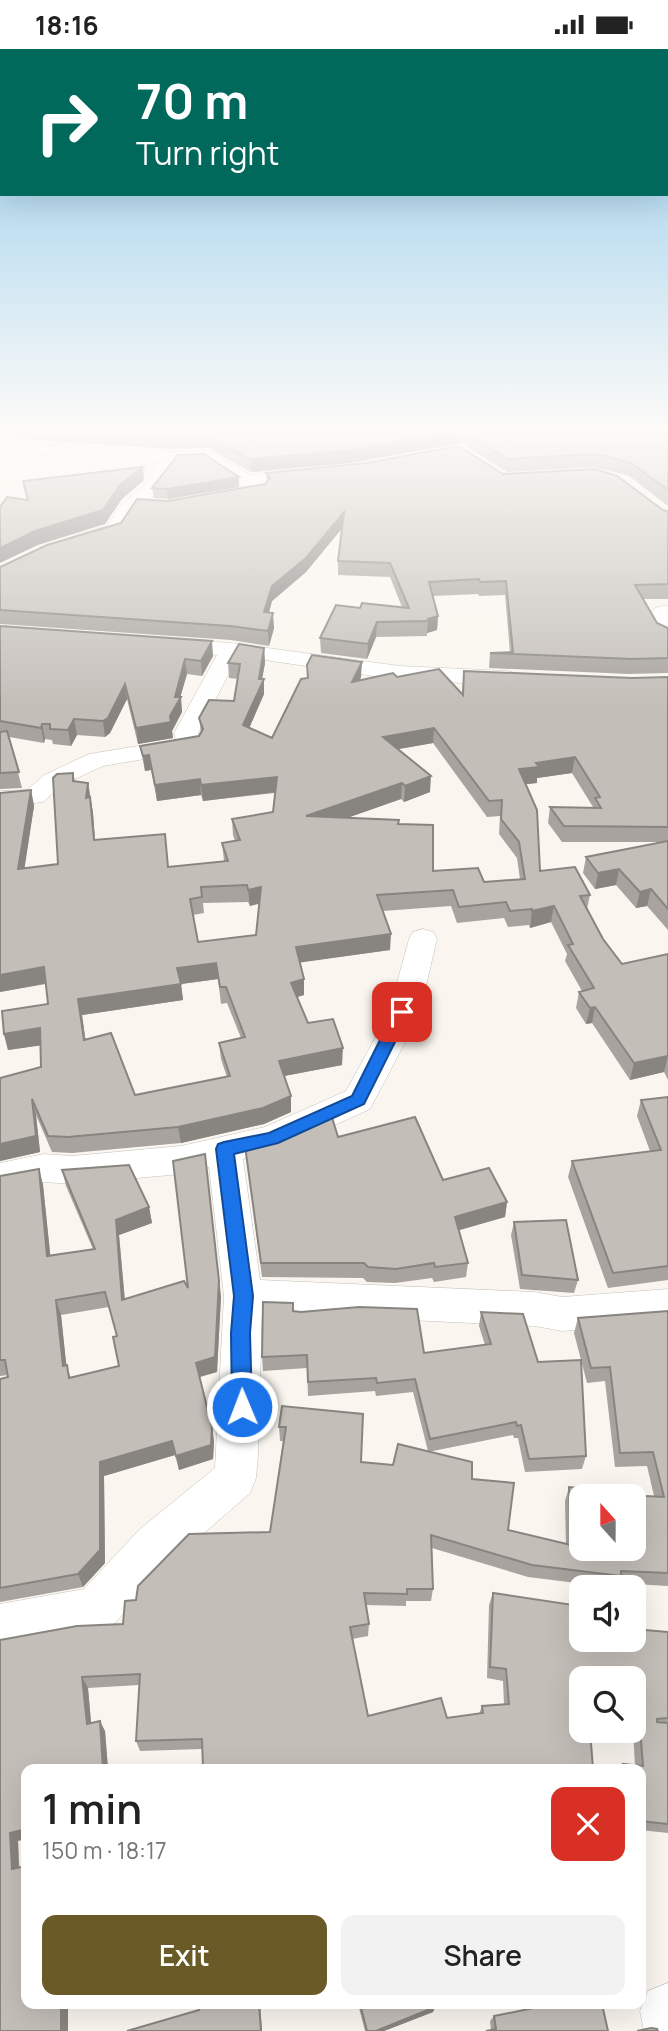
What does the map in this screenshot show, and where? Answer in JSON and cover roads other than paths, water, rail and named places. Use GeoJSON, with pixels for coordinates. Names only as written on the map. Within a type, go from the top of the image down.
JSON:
{"type":"FeatureCollection","features":[{"type":"Feature","properties":{"kind":"street"},"geometry":{"type":"LineString","coordinates":[[65,545],[115,530],[118,522]]}},
{"type":"Feature","properties":{"kind":"street"},"geometry":{"type":"LineString","coordinates":[[668,612],[662,612],[668,631]]}},
{"type":"Feature","properties":{"kind":"street"},"geometry":{"type":"LineString","coordinates":[[149,643],[230,649],[400,673],[534,679]]}},
{"type":"Feature","properties":{"kind":"street"},"geometry":{"type":"LineString","coordinates":[[0,799],[34,797],[53,780],[98,759],[190,745],[186,733],[230,649]]}},
{"type":"Feature","properties":{"kind":"street"},"geometry":{"type":"LineString","coordinates":[[0,1177],[44,1168],[72,1170],[181,1160],[272,1139],[358,1100],[395,1031],[409,994],[423,939]]}},
{"type":"Feature","properties":{"kind":"street"},"geometry":{"type":"LineString","coordinates":[[0,1627],[96,1609],[156,1545],[235,1478],[242,1407],[243,1296],[224,1149]]}},
{"type":"Feature","properties":{"kind":"street"},"geometry":{"type":"LineString","coordinates":[[243,1296],[535,1309],[562,1314],[668,1306]]}},
{"type":"Feature","properties":{"kind":"street"},"geometry":{"type":"LineString","coordinates":[[668,2011],[668,2021]]}}]}
